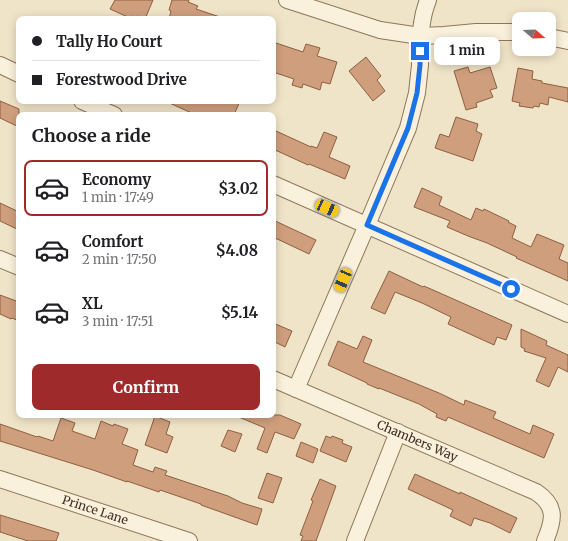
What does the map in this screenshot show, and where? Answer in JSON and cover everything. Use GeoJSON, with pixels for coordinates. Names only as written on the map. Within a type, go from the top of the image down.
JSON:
{"type":"FeatureCollection","features":[{"type":"Feature","properties":{"kind":"street"},"geometry":{"type":"LineString","coordinates":[[287,0],[380,30],[420,36],[476,32],[512,32]]}},
{"type":"Feature","properties":{"kind":"street"},"geometry":{"type":"LineString","coordinates":[[296,389],[408,128],[417,93],[420,65],[420,36],[422,33],[424,10],[428,0]]}},
{"type":"Feature","properties":{"kind":"street"},"geometry":{"type":"LineString","coordinates":[[556,38],[568,41]]}},
{"type":"Feature","properties":{"kind":"street"},"geometry":{"type":"LineString","coordinates":[[0,65],[16,73]]}},
{"type":"Feature","properties":{"kind":"street"},"geometry":{"type":"LineString","coordinates":[[89,104],[107,112]]}},
{"type":"Feature","properties":{"kind":"street"},"geometry":{"type":"LineString","coordinates":[[276,185],[568,314]]}},
{"type":"Feature","properties":{"kind":"street"},"geometry":{"type":"LineString","coordinates":[[0,259],[16,266]]}},
{"type":"Feature","properties":{"kind":"street","name":"Chambers Way"},"geometry":{"type":"LineString","coordinates":[[276,380],[536,492],[547,502],[552,514],[552,522],[545,541]]}},
{"type":"Feature","properties":{"kind":"street"},"geometry":{"type":"LineString","coordinates":[[355,541],[398,432]]}},
{"type":"Feature","properties":{"kind":"street","name":"Prince Lane"},"geometry":{"type":"LineString","coordinates":[[0,479],[189,541]]}},
{"type":"Feature","properties":{"kind":"building"},"geometry":{"type":"Polygon","coordinates":[[[115,0],[153,0],[146,16],[126,16],[110,9],[115,0]]]}},
{"type":"Feature","properties":{"kind":"building"},"geometry":{"type":"Polygon","coordinates":[[[172,0],[189,0],[188,2],[198,6],[196,9],[217,16],[170,16],[171,11],[169,10],[172,0]]]}},
{"type":"Feature","properties":{"kind":"building"},"geometry":{"type":"Polygon","coordinates":[[[276,43],[303,52],[306,44],[320,48],[317,56],[337,62],[330,84],[322,82],[320,90],[303,84],[302,88],[292,85],[294,79],[276,73],[276,43]]]}},
{"type":"Feature","properties":{"kind":"building"},"geometry":{"type":"Polygon","coordinates":[[[366,57],[381,76],[377,80],[385,91],[373,101],[349,71],[366,57]]]}},
{"type":"Feature","properties":{"kind":"building"},"geometry":{"type":"Polygon","coordinates":[[[468,67],[470,73],[490,67],[497,88],[490,90],[493,97],[476,103],[477,107],[466,110],[454,71],[468,67]]]}},
{"type":"Feature","properties":{"kind":"building"},"geometry":{"type":"Polygon","coordinates":[[[518,68],[533,71],[532,79],[542,81],[542,83],[568,88],[568,102],[549,97],[548,105],[540,103],[539,107],[534,106],[533,108],[519,106],[520,103],[512,101],[518,68]]]}},
{"type":"Feature","properties":{"kind":"building"},"geometry":{"type":"Polygon","coordinates":[[[0,101],[19,109],[19,112],[16,112],[16,126],[0,118],[0,101]]]}},
{"type":"Feature","properties":{"kind":"building"},"geometry":{"type":"Polygon","coordinates":[[[172,104],[239,104],[235,112],[189,112],[172,104]]]}},
{"type":"Feature","properties":{"kind":"building"},"geometry":{"type":"Polygon","coordinates":[[[456,117],[478,124],[476,131],[482,134],[473,161],[435,148],[440,134],[449,137],[456,117]]]}},
{"type":"Feature","properties":{"kind":"building"},"geometry":{"type":"Polygon","coordinates":[[[276,131],[311,147],[317,148],[324,132],[337,137],[329,157],[350,166],[345,179],[309,164],[308,165],[276,150],[276,131]]]}},
{"type":"Feature","properties":{"kind":"building"},"geometry":{"type":"Polygon","coordinates":[[[422,188],[442,197],[439,205],[471,220],[476,208],[483,211],[484,209],[509,221],[508,222],[516,226],[512,238],[531,247],[537,234],[564,245],[559,259],[568,263],[568,281],[516,258],[517,257],[487,243],[447,227],[450,221],[414,207],[422,188]]]}},
{"type":"Feature","properties":{"kind":"building"},"geometry":{"type":"Polygon","coordinates":[[[0,203],[16,211],[16,229],[0,221],[0,203]]]}},
{"type":"Feature","properties":{"kind":"building"},"geometry":{"type":"Polygon","coordinates":[[[276,221],[316,240],[309,254],[276,238],[276,221]]]}},
{"type":"Feature","properties":{"kind":"building"},"geometry":{"type":"Polygon","coordinates":[[[389,271],[512,325],[506,340],[497,337],[494,345],[448,324],[451,317],[395,292],[385,314],[371,308],[389,271]]]}},
{"type":"Feature","properties":{"kind":"building"},"geometry":{"type":"Polygon","coordinates":[[[0,295],[16,301],[16,320],[0,314],[0,295]]]}},
{"type":"Feature","properties":{"kind":"building"},"geometry":{"type":"Polygon","coordinates":[[[276,324],[292,331],[285,347],[276,342],[276,324]]]}},
{"type":"Feature","properties":{"kind":"building"},"geometry":{"type":"Polygon","coordinates":[[[521,329],[547,341],[546,345],[568,355],[568,372],[558,367],[549,387],[536,381],[546,358],[524,351],[525,349],[521,347],[521,329]]]}},
{"type":"Feature","properties":{"kind":"building"},"geometry":{"type":"Polygon","coordinates":[[[363,336],[372,340],[363,362],[439,393],[464,405],[465,400],[496,412],[493,418],[530,434],[533,425],[554,434],[544,458],[448,417],[446,421],[436,417],[437,414],[419,404],[367,384],[328,365],[338,341],[357,349],[363,336]]]}},
{"type":"Feature","properties":{"kind":"building"},"geometry":{"type":"Polygon","coordinates":[[[276,415],[280,415],[301,424],[294,439],[275,432],[267,453],[257,449],[265,428],[241,418],[276,418],[276,415]]]}},
{"type":"Feature","properties":{"kind":"building"},"geometry":{"type":"Polygon","coordinates":[[[61,418],[75,423],[72,431],[95,439],[101,421],[113,426],[114,424],[128,429],[122,444],[138,450],[133,465],[153,472],[155,467],[167,471],[165,475],[262,509],[257,525],[160,490],[159,492],[0,441],[0,424],[53,441],[61,418]]]}},
{"type":"Feature","properties":{"kind":"building"},"geometry":{"type":"Polygon","coordinates":[[[154,418],[160,418],[170,422],[166,434],[173,437],[167,453],[145,445],[154,418]]]}},
{"type":"Feature","properties":{"kind":"building"},"geometry":{"type":"Polygon","coordinates":[[[228,430],[242,434],[235,452],[221,446],[228,430]]]}},
{"type":"Feature","properties":{"kind":"building"},"geometry":{"type":"Polygon","coordinates":[[[326,436],[331,438],[332,436],[343,440],[342,443],[352,447],[346,462],[320,451],[326,436]]]}},
{"type":"Feature","properties":{"kind":"building"},"geometry":{"type":"Polygon","coordinates":[[[301,442],[318,449],[313,463],[296,456],[301,442]]]}},
{"type":"Feature","properties":{"kind":"building"},"geometry":{"type":"Polygon","coordinates":[[[267,473],[282,478],[273,503],[258,498],[267,473]]]}},
{"type":"Feature","properties":{"kind":"building"},"geometry":{"type":"Polygon","coordinates":[[[415,474],[460,494],[460,492],[517,518],[510,533],[490,523],[474,518],[471,526],[450,516],[453,510],[408,489],[415,474]]]}},
{"type":"Feature","properties":{"kind":"building"},"geometry":{"type":"Polygon","coordinates":[[[320,479],[336,486],[316,541],[301,541],[303,536],[300,535],[313,501],[311,500],[320,479]]]}},
{"type":"Feature","properties":{"kind":"building"},"geometry":{"type":"Polygon","coordinates":[[[0,515],[59,533],[56,541],[28,541],[0,532],[0,515]]]}},
{"type":"Feature","properties":{"kind":"route"},"geometry":{"type":"LineString","coordinates":[[420,51],[417,93],[408,128],[367,225],[511,289]]}}]}
